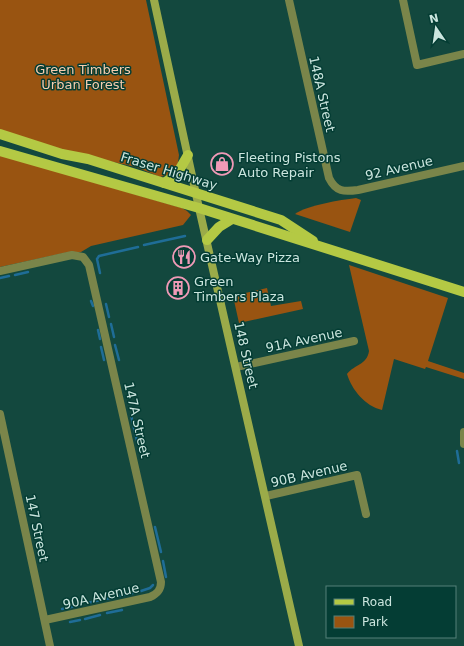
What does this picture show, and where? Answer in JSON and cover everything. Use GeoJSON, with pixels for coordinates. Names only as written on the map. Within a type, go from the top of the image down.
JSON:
{"type":"FeatureCollection","features":[{"type":"Feature","properties":{"kind":"main road","name":"Fraser Highway"},"geometry":{"type":"LineString","coordinates":[[0,134],[62,154],[88,159],[281,220],[323,248]]}},
{"type":"Feature","properties":{"kind":"main road","name":"Fraser Highway"},"geometry":{"type":"LineString","coordinates":[[0,151],[199,208],[464,292]]}},
{"type":"Feature","properties":{"kind":"main road"},"geometry":{"type":"LineString","coordinates":[[164,183],[176,174],[188,155]]}},
{"type":"Feature","properties":{"kind":"main road"},"geometry":{"type":"LineString","coordinates":[[207,240],[219,227],[232,219]]}},
{"type":"Feature","properties":{"kind":"street","name":"148 Street"},"geometry":{"type":"LineString","coordinates":[[154,0],[199,208],[266,496],[299,646]]}},
{"type":"Feature","properties":{"kind":"street","name":"148A Street"},"geometry":{"type":"LineString","coordinates":[[289,0],[329,178],[332,184],[338,189]]}},
{"type":"Feature","properties":{"kind":"street"},"geometry":{"type":"LineString","coordinates":[[403,0],[417,65],[464,54]]}},
{"type":"Feature","properties":{"kind":"street","name":"92 Avenue"},"geometry":{"type":"LineString","coordinates":[[338,189],[347,191],[358,190],[464,166]]}},
{"type":"Feature","properties":{"kind":"street","name":"147A Street"},"geometry":{"type":"LineString","coordinates":[[0,271],[68,255],[83,257],[91,267],[160,579],[160,590]]}},
{"type":"Feature","properties":{"kind":"street","name":"91A Avenue"},"geometry":{"type":"LineString","coordinates":[[236,367],[354,342]]}},
{"type":"Feature","properties":{"kind":"street","name":"147 Street"},"geometry":{"type":"LineString","coordinates":[[0,414],[50,646]]}},
{"type":"Feature","properties":{"kind":"street"},"geometry":{"type":"LineString","coordinates":[[464,432],[464,444]]}},
{"type":"Feature","properties":{"kind":"street","name":"90B Avenue"},"geometry":{"type":"LineString","coordinates":[[266,496],[357,475],[366,514]]}},
{"type":"Feature","properties":{"kind":"street","name":"90A Avenue"},"geometry":{"type":"LineString","coordinates":[[45,620],[150,597],[160,590]]}},
{"type":"Feature","properties":{"kind":"green space","name":"Green Timbers Urban Forest"},"geometry":{"type":"Polygon","coordinates":[[[0,0],[146,0],[179,155],[178,163],[174,171],[160,177],[136,167],[86,156],[0,132],[0,0]]]}},
{"type":"Feature","properties":{"kind":"green space"},"geometry":{"type":"Polygon","coordinates":[[[0,155],[182,208],[191,215],[183,225],[91,246],[81,252],[69,252],[0,267],[0,155]]]}},
{"type":"Feature","properties":{"kind":"green space"},"geometry":{"type":"Polygon","coordinates":[[[356,198],[361,200],[350,232],[295,214],[308,208],[356,198]]]}},
{"type":"Feature","properties":{"kind":"green space"},"geometry":{"type":"Polygon","coordinates":[[[349,265],[448,298],[428,361],[464,373],[464,379],[394,359],[382,410],[365,401],[352,386],[347,374],[366,359],[369,351],[349,265]]]}},
{"type":"Feature","properties":{"kind":"green space"},"geometry":{"type":"Polygon","coordinates":[[[267,288],[271,306],[301,301],[303,309],[239,323],[233,296],[267,288]]]}},
{"type":"Feature","properties":{"kind":"waterway"},"geometry":{"type":"LineString","coordinates":[[144,245],[185,236]]}},
{"type":"Feature","properties":{"kind":"waterway"},"geometry":{"type":"LineString","coordinates":[[100,273],[97,259],[99,256],[138,247]]}},
{"type":"Feature","properties":{"kind":"waterway"},"geometry":{"type":"LineString","coordinates":[[15,275],[28,272]]}},
{"type":"Feature","properties":{"kind":"waterway"},"geometry":{"type":"LineString","coordinates":[[0,278],[9,276]]}},
{"type":"Feature","properties":{"kind":"waterway"},"geometry":{"type":"LineString","coordinates":[[91,301],[93,306]]}},
{"type":"Feature","properties":{"kind":"waterway"},"geometry":{"type":"LineString","coordinates":[[106,304],[109,317]]}},
{"type":"Feature","properties":{"kind":"waterway"},"geometry":{"type":"LineString","coordinates":[[111,324],[114,337]]}},
{"type":"Feature","properties":{"kind":"waterway"},"geometry":{"type":"LineString","coordinates":[[98,330],[100,339]]}},
{"type":"Feature","properties":{"kind":"waterway"},"geometry":{"type":"LineString","coordinates":[[115,345],[119,360]]}},
{"type":"Feature","properties":{"kind":"waterway"},"geometry":{"type":"LineString","coordinates":[[101,347],[104,360]]}},
{"type":"Feature","properties":{"kind":"waterway"},"geometry":{"type":"LineString","coordinates":[[131,415],[137,441]]}},
{"type":"Feature","properties":{"kind":"waterway"},"geometry":{"type":"LineString","coordinates":[[457,451],[459,463]]}},
{"type":"Feature","properties":{"kind":"waterway"},"geometry":{"type":"LineString","coordinates":[[155,527],[161,552]]}},
{"type":"Feature","properties":{"kind":"waterway"},"geometry":{"type":"LineString","coordinates":[[163,561],[166,577]]}},
{"type":"Feature","properties":{"kind":"waterway"},"geometry":{"type":"LineString","coordinates":[[141,591],[150,588],[153,585]]}},
{"type":"Feature","properties":{"kind":"waterway"},"geometry":{"type":"LineString","coordinates":[[87,603],[133,593]]}},
{"type":"Feature","properties":{"kind":"waterway"},"geometry":{"type":"LineString","coordinates":[[62,609],[80,605]]}},
{"type":"Feature","properties":{"kind":"waterway"},"geometry":{"type":"LineString","coordinates":[[107,613],[122,610]]}},
{"type":"Feature","properties":{"kind":"waterway"},"geometry":{"type":"LineString","coordinates":[[85,619],[100,615]]}},
{"type":"Feature","properties":{"kind":"waterway"},"geometry":{"type":"LineString","coordinates":[[70,622],[80,620]]}},
{"type":"Feature","properties":{"kind":"place","name":"Fleeting Pistons Auto Repair"},"geometry":{"type":"Point","coordinates":[222,164]}},
{"type":"Feature","properties":{"kind":"place","name":"Gate-Way Pizza"},"geometry":{"type":"Point","coordinates":[184,257]}},
{"type":"Feature","properties":{"kind":"place","name":"Green Timbers Plaza"},"geometry":{"type":"Point","coordinates":[178,288]}}]}
